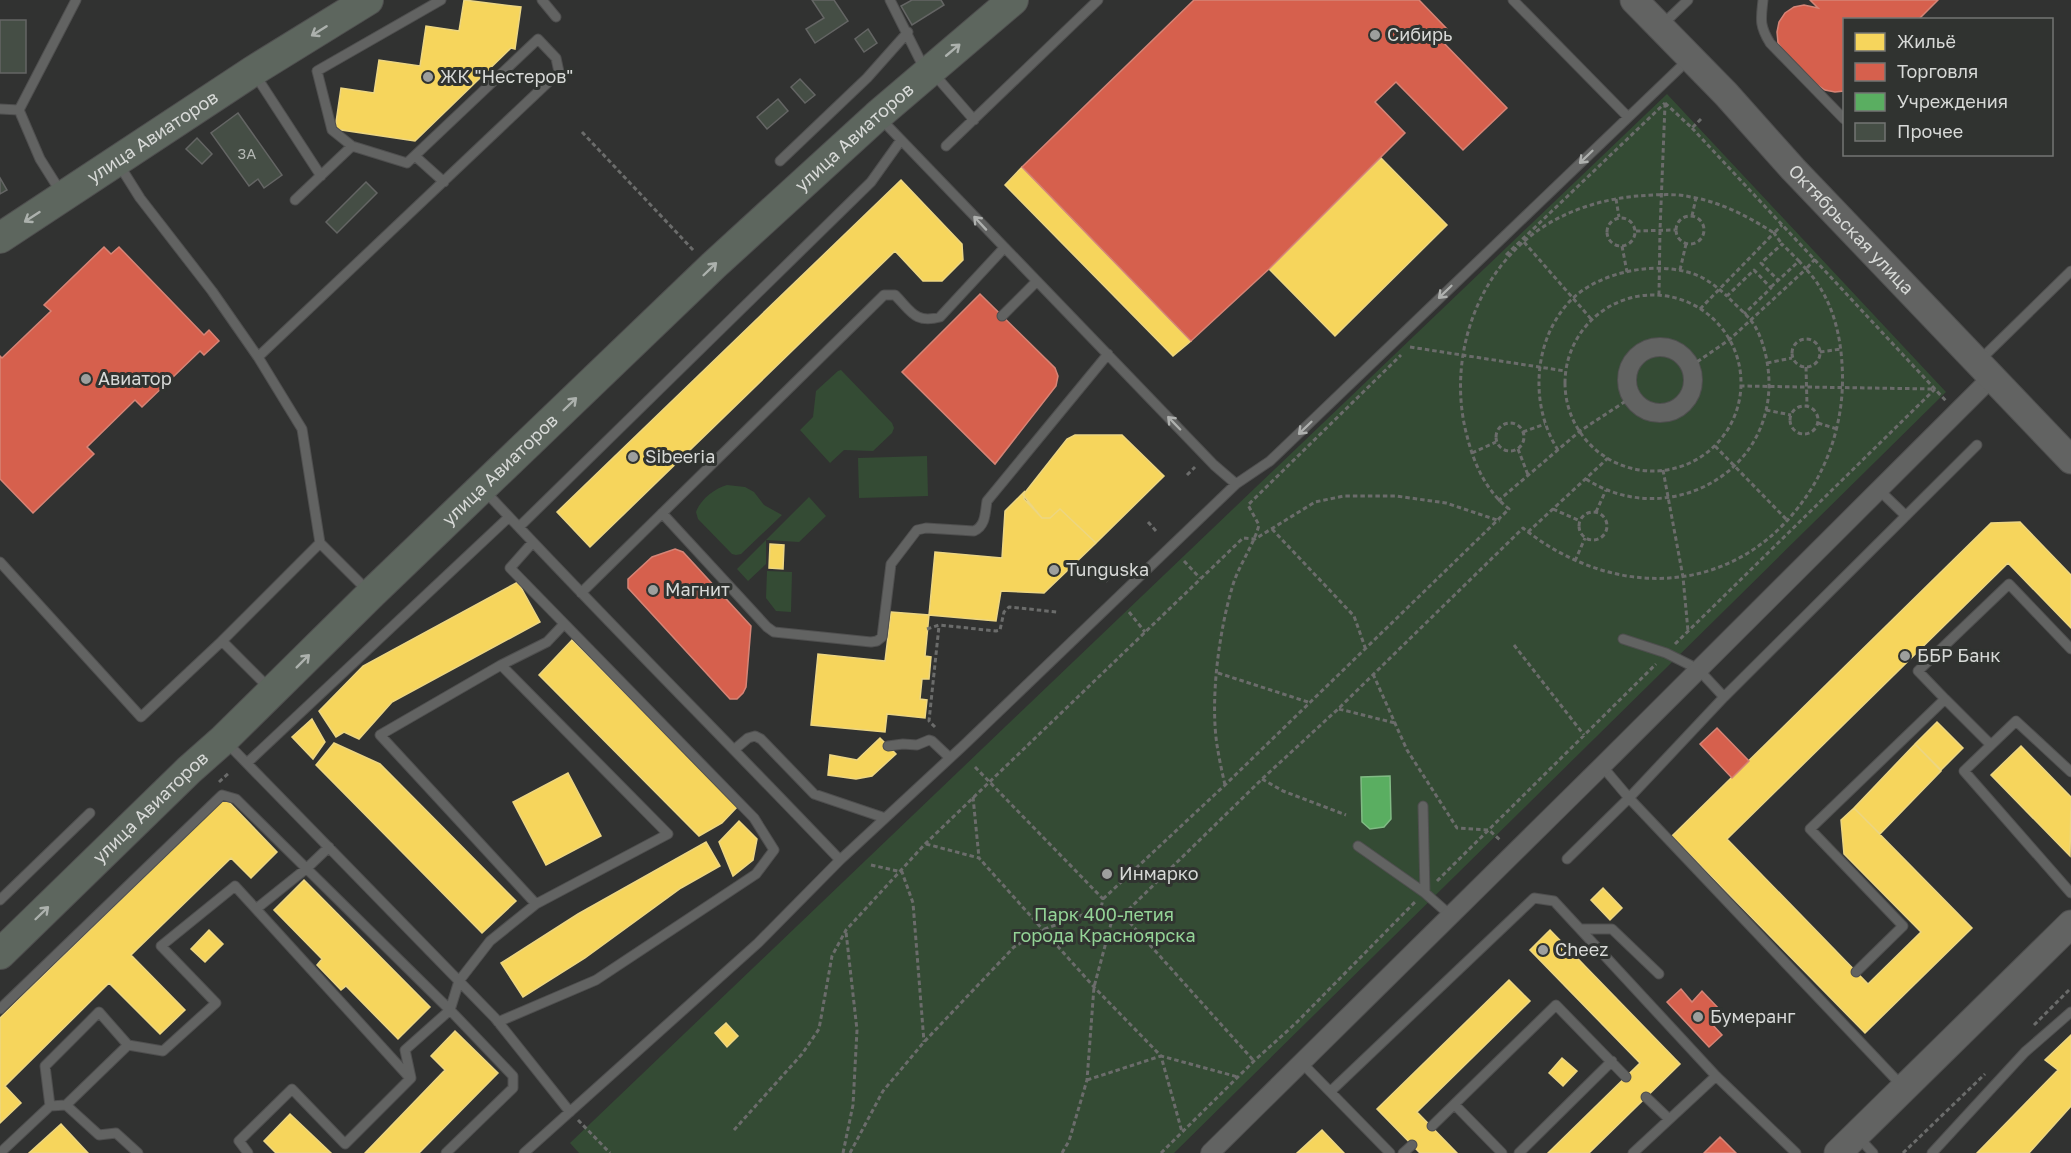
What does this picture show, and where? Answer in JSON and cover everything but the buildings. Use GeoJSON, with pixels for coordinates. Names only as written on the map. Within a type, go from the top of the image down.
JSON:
{"type":"FeatureCollection","features":[{"type":"Feature","properties":{"kind":"main road","name":"улица Авиаторов"},"geometry":{"type":"LineString","coordinates":[[0,238],[253,71],[368,0]]}},
{"type":"Feature","properties":{"kind":"main road","name":"улица Авиаторов"},"geometry":{"type":"LineString","coordinates":[[0,954],[710,269],[877,116],[1013,0]]}},
{"type":"Feature","properties":{"kind":"street","name":"Октябрьская улица"},"geometry":{"type":"LineString","coordinates":[[1634,0],[2071,460]]}},
{"type":"Feature","properties":{"kind":"street"},"geometry":{"type":"LineString","coordinates":[[1655,347],[1666,347],[1684,357],[1691,366],[1694,376],[1693,388],[1689,398],[1681,407],[1660,414],[1649,412],[1639,406],[1632,397],[1627,376],[1636,357],[1645,351],[1655,347]]}},
{"type":"Feature","properties":{"kind":"street"},"geometry":{"type":"LineString","coordinates":[[1210,1153],[1879,489],[1985,370]]}},
{"type":"Feature","properties":{"kind":"street"},"geometry":{"type":"LineString","coordinates":[[1856,1147],[1905,1089],[2071,924]]}},
{"type":"Feature","properties":{"kind":"lane"},"geometry":{"type":"LineString","coordinates":[[19,110],[76,0]]}},
{"type":"Feature","properties":{"kind":"lane"},"geometry":{"type":"LineString","coordinates":[[258,357],[559,72],[556,57],[537,39],[407,163],[352,146],[332,130],[317,71],[441,0]]}},
{"type":"Feature","properties":{"kind":"lane"},"geometry":{"type":"LineString","coordinates":[[542,0],[556,17]]}},
{"type":"Feature","properties":{"kind":"lane"},"geometry":{"type":"LineString","coordinates":[[891,0],[928,71],[974,120]]}},
{"type":"Feature","properties":{"kind":"lane"},"geometry":{"type":"LineString","coordinates":[[946,146],[1098,0]]}},
{"type":"Feature","properties":{"kind":"lane"},"geometry":{"type":"LineString","coordinates":[[1514,0],[1628,117]]}},
{"type":"Feature","properties":{"kind":"lane"},"geometry":{"type":"LineString","coordinates":[[1659,28],[1688,0]]}},
{"type":"Feature","properties":{"kind":"lane"},"geometry":{"type":"LineString","coordinates":[[1762,0],[1760,17],[1762,31],[1770,43],[1843,116]]}},
{"type":"Feature","properties":{"kind":"lane"},"geometry":{"type":"LineString","coordinates":[[780,161],[867,78],[908,32]]}},
{"type":"Feature","properties":{"kind":"lane"},"geometry":{"type":"LineString","coordinates":[[524,1153],[758,943],[840,860],[1236,484],[1270,461],[1691,58]]}},
{"type":"Feature","properties":{"kind":"lane"},"geometry":{"type":"LineString","coordinates":[[253,71],[321,176]]}},
{"type":"Feature","properties":{"kind":"lane"},"geometry":{"type":"LineString","coordinates":[[0,109],[19,110]]}},
{"type":"Feature","properties":{"kind":"lane"},"geometry":{"type":"LineString","coordinates":[[19,110],[40,159],[63,196]]}},
{"type":"Feature","properties":{"kind":"lane"},"geometry":{"type":"LineString","coordinates":[[877,116],[1214,465],[1236,484]]}},
{"type":"Feature","properties":{"kind":"lane"},"geometry":{"type":"LineString","coordinates":[[519,527],[871,182],[902,140]]}},
{"type":"Feature","properties":{"kind":"lane"},"geometry":{"type":"LineString","coordinates":[[295,200],[352,146]]}},
{"type":"Feature","properties":{"kind":"lane"},"geometry":{"type":"LineString","coordinates":[[415,156],[444,182]]}},
{"type":"Feature","properties":{"kind":"lane"},"geometry":{"type":"LineString","coordinates":[[117,161],[140,198],[212,291],[258,357],[302,429],[320,543],[371,594]]}},
{"type":"Feature","properties":{"kind":"lane"},"geometry":{"type":"LineString","coordinates":[[581,593],[884,295],[895,295],[916,317],[927,321],[940,316],[1004,248]]}},
{"type":"Feature","properties":{"kind":"lane"},"geometry":{"type":"LineString","coordinates":[[1985,370],[2071,271]]}},
{"type":"Feature","properties":{"kind":"lane"},"geometry":{"type":"LineString","coordinates":[[1002,316],[1036,282]]}},
{"type":"Feature","properties":{"kind":"lane"},"geometry":{"type":"LineString","coordinates":[[662,513],[774,632],[877,641],[882,637],[891,564],[917,531],[926,528],[974,531],[979,529],[983,524],[987,501],[1108,354]]}},
{"type":"Feature","properties":{"kind":"lane"},"geometry":{"type":"LineString","coordinates":[[1567,859],[1629,798],[1724,697],[1977,445]]}},
{"type":"Feature","properties":{"kind":"lane"},"geometry":{"type":"LineString","coordinates":[[482,488],[840,860]]}},
{"type":"Feature","properties":{"kind":"lane"},"geometry":{"type":"LineString","coordinates":[[1879,489],[1906,516]]}},
{"type":"Feature","properties":{"kind":"lane"},"geometry":{"type":"LineString","coordinates":[[247,763],[509,517]]}},
{"type":"Feature","properties":{"kind":"lane"},"geometry":{"type":"LineString","coordinates":[[498,1022],[596,980],[756,874],[774,850],[754,818],[510,568],[533,542]]}},
{"type":"Feature","properties":{"kind":"lane"},"geometry":{"type":"LineString","coordinates":[[0,562],[141,717],[320,543]]}},
{"type":"Feature","properties":{"kind":"lane"},"geometry":{"type":"LineString","coordinates":[[1991,745],[1918,671],[2009,584],[2071,648]]}},
{"type":"Feature","properties":{"kind":"lane"},"geometry":{"type":"LineString","coordinates":[[537,904],[380,735],[501,664],[546,642],[564,624]]}},
{"type":"Feature","properties":{"kind":"lane"},"geometry":{"type":"LineString","coordinates":[[1623,639],[1666,653],[1698,669],[1724,697]]}},
{"type":"Feature","properties":{"kind":"lane"},"geometry":{"type":"LineString","coordinates":[[222,640],[272,692]]}},
{"type":"Feature","properties":{"kind":"lane"},"geometry":{"type":"LineString","coordinates":[[411,1078],[405,1050],[450,1010],[459,981],[490,940],[537,904],[668,834],[501,664]]}},
{"type":"Feature","properties":{"kind":"lane"},"geometry":{"type":"LineString","coordinates":[[1856,972],[1903,926],[1810,829],[1946,699]]}},
{"type":"Feature","properties":{"kind":"lane"},"geometry":{"type":"LineString","coordinates":[[2071,772],[2016,721],[1964,771],[2071,893]]}},
{"type":"Feature","properties":{"kind":"lane"},"geometry":{"type":"LineString","coordinates":[[735,750],[748,738],[755,736],[761,739],[814,794],[885,818]]}},
{"type":"Feature","properties":{"kind":"lane"},"geometry":{"type":"LineString","coordinates":[[224,740],[498,1022],[570,1112]]}},
{"type":"Feature","properties":{"kind":"lane"},"geometry":{"type":"LineString","coordinates":[[888,746],[916,745],[932,741],[950,758]]}},
{"type":"Feature","properties":{"kind":"lane"},"geometry":{"type":"LineString","coordinates":[[1602,766],[1629,798],[1826,999],[1905,1089]]}},
{"type":"Feature","properties":{"kind":"lane"},"geometry":{"type":"LineString","coordinates":[[0,1009],[222,795],[236,799],[450,1010],[513,1076],[513,1088],[446,1153]]}},
{"type":"Feature","properties":{"kind":"lane"},"geometry":{"type":"LineString","coordinates":[[1424,806],[1425,892]]}},
{"type":"Feature","properties":{"kind":"lane"},"geometry":{"type":"LineString","coordinates":[[0,900],[90,813]]}},
{"type":"Feature","properties":{"kind":"lane"},"geometry":{"type":"LineString","coordinates":[[1358,846],[1425,892],[1450,915]]}},
{"type":"Feature","properties":{"kind":"lane"},"geometry":{"type":"LineString","coordinates":[[256,909],[329,847]]}},
{"type":"Feature","properties":{"kind":"lane"},"geometry":{"type":"LineString","coordinates":[[50,1106],[45,1066],[99,1012],[128,1045],[164,1051],[216,1003],[161,946],[235,886],[411,1078]]}},
{"type":"Feature","properties":{"kind":"lane"},"geometry":{"type":"LineString","coordinates":[[1331,1091],[1534,898],[1554,901],[1716,1076],[1796,1153]]}},
{"type":"Feature","properties":{"kind":"lane"},"geometry":{"type":"LineString","coordinates":[[1581,929],[1612,929],[1659,974]]}},
{"type":"Feature","properties":{"kind":"lane"},"geometry":{"type":"LineString","coordinates":[[1431,1126],[1556,1005],[1626,1077]]}},
{"type":"Feature","properties":{"kind":"lane"},"geometry":{"type":"LineString","coordinates":[[1932,1153],[2025,1052],[2071,1012]]}},
{"type":"Feature","properties":{"kind":"lane"},"geometry":{"type":"LineString","coordinates":[[4,1149],[50,1106],[66,1105],[128,1045]]}},
{"type":"Feature","properties":{"kind":"lane"},"geometry":{"type":"LineString","coordinates":[[1519,1153],[1612,1061]]}},
{"type":"Feature","properties":{"kind":"lane"},"geometry":{"type":"LineString","coordinates":[[1301,1062],[1390,1153]]}},
{"type":"Feature","properties":{"kind":"lane"},"geometry":{"type":"LineString","coordinates":[[1633,1153],[1716,1076]]}},
{"type":"Feature","properties":{"kind":"lane"},"geometry":{"type":"LineString","coordinates":[[248,1153],[239,1142],[292,1089],[345,1144],[411,1078]]}},
{"type":"Feature","properties":{"kind":"lane"},"geometry":{"type":"LineString","coordinates":[[1646,1097],[1669,1119]]}},
{"type":"Feature","properties":{"kind":"lane"},"geometry":{"type":"LineString","coordinates":[[66,1105],[99,1135],[116,1133],[138,1153]]}},
{"type":"Feature","properties":{"kind":"lane"},"geometry":{"type":"LineString","coordinates":[[1455,1105],[1502,1153]]}},
{"type":"Feature","properties":{"kind":"lane"},"geometry":{"type":"LineString","coordinates":[[1403,1153],[1412,1145]]}},
{"type":"Feature","properties":{"kind":"path"},"geometry":{"type":"LineString","coordinates":[[1665,103],[1692,128],[1950,405]]}},
{"type":"Feature","properties":{"kind":"path"},"geometry":{"type":"LineString","coordinates":[[1659,296],[1660,195],[1665,103]]}},
{"type":"Feature","properties":{"kind":"path"},"geometry":{"type":"LineString","coordinates":[[1495,266],[1665,103]]}},
{"type":"Feature","properties":{"kind":"path"},"geometry":{"type":"LineString","coordinates":[[1692,128],[1703,117]]}},
{"type":"Feature","properties":{"kind":"path"},"geometry":{"type":"LineString","coordinates":[[582,132],[710,269]]}},
{"type":"Feature","properties":{"kind":"path"},"geometry":{"type":"LineString","coordinates":[[1660,195],[1696,198],[1736,212],[1774,233],[1821,288],[1832,310],[1841,349],[1843,386],[1837,429],[1821,471],[1808,494],[1787,520],[1758,546],[1736,561],[1683,577],[1650,579],[1600,570],[1575,561],[1548,547],[1523,528],[1123,915],[1112,920],[1106,918],[1101,908],[1103,899],[1311,703],[1509,509],[1498,501],[1484,480],[1472,453],[1460,398],[1462,355],[1474,315],[1499,268],[1524,242],[1544,226],[1563,216],[1586,206],[1616,199],[1660,195]]}},
{"type":"Feature","properties":{"kind":"path"},"geometry":{"type":"LineString","coordinates":[[1692,216],[1696,198]]}},
{"type":"Feature","properties":{"kind":"path"},"geometry":{"type":"LineString","coordinates":[[1616,199],[1619,217]]}},
{"type":"Feature","properties":{"kind":"path"},"geometry":{"type":"LineString","coordinates":[[1692,216],[1703,225],[1704,234],[1695,244],[1686,244],[1678,239],[1675,230],[1678,221],[1692,216]]}},
{"type":"Feature","properties":{"kind":"path"},"geometry":{"type":"LineString","coordinates":[[1619,217],[1628,219],[1635,226],[1636,231],[1634,239],[1622,246],[1610,241],[1607,232],[1610,222],[1619,217]]}},
{"type":"Feature","properties":{"kind":"path"},"geometry":{"type":"LineString","coordinates":[[1700,309],[1782,225]]}},
{"type":"Feature","properties":{"kind":"path"},"geometry":{"type":"LineString","coordinates":[[1636,231],[1675,230]]}},
{"type":"Feature","properties":{"kind":"path"},"geometry":{"type":"LineString","coordinates":[[1524,242],[1592,320]]}},
{"type":"Feature","properties":{"kind":"path"},"geometry":{"type":"LineString","coordinates":[[1680,270],[1686,244]]}},
{"type":"Feature","properties":{"kind":"path"},"geometry":{"type":"LineString","coordinates":[[1727,296],[1782,244]]}},
{"type":"Feature","properties":{"kind":"path"},"geometry":{"type":"LineString","coordinates":[[1622,246],[1627,272]]}},
{"type":"Feature","properties":{"kind":"path"},"geometry":{"type":"LineString","coordinates":[[1691,366],[1729,340],[1815,259]]}},
{"type":"Feature","properties":{"kind":"path"},"geometry":{"type":"LineString","coordinates":[[1744,314],[1799,261]]}},
{"type":"Feature","properties":{"kind":"path"},"geometry":{"type":"LineString","coordinates":[[1761,263],[1778,280]]}},
{"type":"Feature","properties":{"kind":"path"},"geometry":{"type":"LineString","coordinates":[[1558,450],[1545,424],[1539,393],[1540,367],[1554,323],[1574,298],[1600,282],[1627,272],[1646,269],[1680,270],[1704,278],[1727,296],[1750,320],[1761,340],[1767,363],[1769,385],[1766,410],[1754,442],[1734,466],[1710,484],[1668,498],[1628,497],[1606,490],[1586,479]]}},
{"type":"Feature","properties":{"kind":"path"},"geometry":{"type":"LineString","coordinates":[[1754,270],[1771,288]]}},
{"type":"Feature","properties":{"kind":"path"},"geometry":{"type":"LineString","coordinates":[[1665,295],[1691,303],[1700,309],[1714,320],[1732,344],[1741,373],[1739,403],[1728,430],[1708,453],[1681,467],[1652,472],[1622,466],[1596,451],[1580,431],[1567,402],[1566,371],[1573,347],[1588,323],[1610,306],[1637,296],[1665,295]]}},
{"type":"Feature","properties":{"kind":"path"},"geometry":{"type":"LineString","coordinates":[[1803,338],[1813,340],[1819,347],[1820,352],[1815,364],[1806,367],[1798,365],[1792,358],[1792,348],[1798,340],[1803,338]]}},
{"type":"Feature","properties":{"kind":"path"},"geometry":{"type":"LineString","coordinates":[[1419,339],[1410,347],[1566,371]]}},
{"type":"Feature","properties":{"kind":"path"},"geometry":{"type":"LineString","coordinates":[[1820,352],[1841,349]]}},
{"type":"Feature","properties":{"kind":"path"},"geometry":{"type":"LineString","coordinates":[[1225,785],[1216,744],[1217,672],[1232,587],[1256,539],[1259,525],[1248,505],[1401,355]]}},
{"type":"Feature","properties":{"kind":"path"},"geometry":{"type":"LineString","coordinates":[[1767,363],[1792,358]]}},
{"type":"Feature","properties":{"kind":"path"},"geometry":{"type":"LineString","coordinates":[[1806,367],[1807,405]]}},
{"type":"Feature","properties":{"kind":"path"},"geometry":{"type":"LineString","coordinates":[[1740,386],[1935,389]]}},
{"type":"Feature","properties":{"kind":"path"},"geometry":{"type":"LineString","coordinates":[[1161,1153],[1296,1023],[1688,631],[1935,389]]}},
{"type":"Feature","properties":{"kind":"path"},"geometry":{"type":"LineString","coordinates":[[1498,501],[1580,431],[1632,397]]}},
{"type":"Feature","properties":{"kind":"path"},"geometry":{"type":"LineString","coordinates":[[1807,405],[1815,410],[1818,423],[1813,431],[1800,434],[1791,425],[1791,415],[1797,407],[1807,405]]}},
{"type":"Feature","properties":{"kind":"path"},"geometry":{"type":"LineString","coordinates":[[1766,410],[1791,415]]}},
{"type":"Feature","properties":{"kind":"path"},"geometry":{"type":"LineString","coordinates":[[1507,423],[1516,425],[1523,432],[1523,441],[1518,448],[1506,451],[1496,442],[1496,432],[1507,423]]}},
{"type":"Feature","properties":{"kind":"path"},"geometry":{"type":"LineString","coordinates":[[1818,423],[1837,429]]}},
{"type":"Feature","properties":{"kind":"path"},"geometry":{"type":"LineString","coordinates":[[1523,432],[1545,424]]}},
{"type":"Feature","properties":{"kind":"path"},"geometry":{"type":"LineString","coordinates":[[1472,453],[1496,442]]}},
{"type":"Feature","properties":{"kind":"path"},"geometry":{"type":"LineString","coordinates":[[1714,446],[1787,520]]}},
{"type":"Feature","properties":{"kind":"path"},"geometry":{"type":"LineString","coordinates":[[1518,448],[1528,476]]}},
{"type":"Feature","properties":{"kind":"path"},"geometry":{"type":"LineString","coordinates":[[1528,532],[1608,458]]}},
{"type":"Feature","properties":{"kind":"path"},"geometry":{"type":"LineString","coordinates":[[1187,475],[1195,467]]}},
{"type":"Feature","properties":{"kind":"path"},"geometry":{"type":"LineString","coordinates":[[1663,470],[1683,577],[1688,631]]}},
{"type":"Feature","properties":{"kind":"path"},"geometry":{"type":"LineString","coordinates":[[1596,512],[1606,490]]}},
{"type":"Feature","properties":{"kind":"path"},"geometry":{"type":"LineString","coordinates":[[734,1130],[802,1054],[819,1029],[832,956],[846,930],[926,844],[989,781],[1243,538],[1256,539],[1316,502],[1344,496],[1396,496],[1446,503],[1500,520]]}},
{"type":"Feature","properties":{"kind":"path"},"geometry":{"type":"LineString","coordinates":[[1553,509],[1580,521]]}},
{"type":"Feature","properties":{"kind":"path"},"geometry":{"type":"LineString","coordinates":[[1596,512],[1607,521],[1607,530],[1598,540],[1594,541],[1586,538],[1580,531],[1580,521],[1586,514],[1596,512]]}},
{"type":"Feature","properties":{"kind":"path"},"geometry":{"type":"LineString","coordinates":[[1148,522],[1156,531]]}},
{"type":"Feature","properties":{"kind":"path"},"geometry":{"type":"LineString","coordinates":[[1272,529],[1354,616],[1366,650]]}},
{"type":"Feature","properties":{"kind":"path"},"geometry":{"type":"LineString","coordinates":[[1575,561],[1586,538]]}},
{"type":"Feature","properties":{"kind":"path"},"geometry":{"type":"LineString","coordinates":[[1184,561],[1200,578]]}},
{"type":"Feature","properties":{"kind":"path"},"geometry":{"type":"LineString","coordinates":[[1099,573],[1108,582]]}},
{"type":"Feature","properties":{"kind":"path"},"geometry":{"type":"LineString","coordinates":[[927,629],[939,625],[1000,630],[1004,612],[1009,607],[1058,612]]}},
{"type":"Feature","properties":{"kind":"path"},"geometry":{"type":"LineString","coordinates":[[1129,612],[1145,632]]}},
{"type":"Feature","properties":{"kind":"path"},"geometry":{"type":"LineString","coordinates":[[937,728],[929,721],[939,625]]}},
{"type":"Feature","properties":{"kind":"path"},"geometry":{"type":"LineString","coordinates":[[1514,645],[1584,735]]}},
{"type":"Feature","properties":{"kind":"path"},"geometry":{"type":"LineString","coordinates":[[1217,672],[1311,703]]}},
{"type":"Feature","properties":{"kind":"path"},"geometry":{"type":"LineString","coordinates":[[1373,674],[1407,750],[1457,828],[1489,830],[1502,842]]}},
{"type":"Feature","properties":{"kind":"path"},"geometry":{"type":"LineString","coordinates":[[1338,709],[1395,723]]}},
{"type":"Feature","properties":{"kind":"path"},"geometry":{"type":"LineString","coordinates":[[975,767],[1103,899]]}},
{"type":"Feature","properties":{"kind":"path"},"geometry":{"type":"LineString","coordinates":[[1262,779],[1282,791],[1346,815]]}},
{"type":"Feature","properties":{"kind":"path"},"geometry":{"type":"LineString","coordinates":[[973,798],[979,858]]}},
{"type":"Feature","properties":{"kind":"path"},"geometry":{"type":"LineString","coordinates":[[926,844],[979,858],[1094,987],[1161,1056],[1182,1132]]}},
{"type":"Feature","properties":{"kind":"path"},"geometry":{"type":"LineString","coordinates":[[872,865],[902,872]]}},
{"type":"Feature","properties":{"kind":"path"},"geometry":{"type":"LineString","coordinates":[[902,872],[913,903],[924,1042]]}},
{"type":"Feature","properties":{"kind":"path"},"geometry":{"type":"LineString","coordinates":[[850,1153],[883,1091],[924,1042],[1014,947],[1042,930],[1101,908]]}},
{"type":"Feature","properties":{"kind":"path"},"geometry":{"type":"LineString","coordinates":[[1123,915],[1254,1061]]}},
{"type":"Feature","properties":{"kind":"path"},"geometry":{"type":"LineString","coordinates":[[1062,1153],[1069,1141],[1087,1080],[1094,987],[1112,920]]}},
{"type":"Feature","properties":{"kind":"path"},"geometry":{"type":"LineString","coordinates":[[843,1153],[854,1105],[857,1030],[846,930]]}},
{"type":"Feature","properties":{"kind":"path"},"geometry":{"type":"LineString","coordinates":[[1087,1080],[1161,1056],[1238,1077]]}},
{"type":"Feature","properties":{"kind":"path"},"geometry":{"type":"LineString","coordinates":[[570,1112],[610,1153]]}},
{"type":"Feature","properties":{"kind":"green space","name":"Парк 400-летия города Красноярска"},"geometry":{"type":"Polygon","coordinates":[[[1667,94],[1946,392],[1174,1153],[579,1153],[570,1143],[1667,94]]]}},
{"type":"Feature","properties":{"kind":"green space"},"geometry":{"type":"Polygon","coordinates":[[[841,370],[892,423],[894,428],[892,433],[873,451],[844,450],[830,463],[800,430],[813,417],[816,391],[841,370]]]}},
{"type":"Feature","properties":{"kind":"green space"},"geometry":{"type":"Polygon","coordinates":[[[927,456],[928,496],[859,498],[858,458],[927,456]]]}},
{"type":"Feature","properties":{"kind":"green space"},"geometry":{"type":"Polygon","coordinates":[[[727,485],[745,487],[754,492],[764,505],[782,515],[741,554],[736,555],[732,554],[698,519],[696,512],[708,495],[727,485]]]}},
{"type":"Feature","properties":{"kind":"green space"},"geometry":{"type":"Polygon","coordinates":[[[809,497],[826,516],[799,542],[766,540],[809,497]]]}},
{"type":"Feature","properties":{"kind":"green space"},"geometry":{"type":"Polygon","coordinates":[[[766,540],[766,564],[748,581],[737,569],[766,540]]]}},
{"type":"Feature","properties":{"kind":"green space"},"geometry":{"type":"Polygon","coordinates":[[[767,571],[792,572],[791,612],[776,611],[766,598],[767,571]]]}},
{"type":"Feature","properties":{"kind":"place","name":"Сибирь"},"geometry":{"type":"Point","coordinates":[1375,35]}},
{"type":"Feature","properties":{"kind":"place","name":"ЖК \"Нестеров\""},"geometry":{"type":"Point","coordinates":[428,77]}},
{"type":"Feature","properties":{"kind":"place","name":"Авиатор"},"geometry":{"type":"Point","coordinates":[86,379]}},
{"type":"Feature","properties":{"kind":"place","name":"Sibeeria"},"geometry":{"type":"Point","coordinates":[633,457]}},
{"type":"Feature","properties":{"kind":"place","name":"Tunguska"},"geometry":{"type":"Point","coordinates":[1054,570]}},
{"type":"Feature","properties":{"kind":"place","name":"Магнит"},"geometry":{"type":"Point","coordinates":[653,590]}},
{"type":"Feature","properties":{"kind":"place","name":"ББР Банк"},"geometry":{"type":"Point","coordinates":[1905,656]}},
{"type":"Feature","properties":{"kind":"place","name":"Инмарко"},"geometry":{"type":"Point","coordinates":[1107,874]}},
{"type":"Feature","properties":{"kind":"place","name":"Cheez"},"geometry":{"type":"Point","coordinates":[1543,950]}},
{"type":"Feature","properties":{"kind":"place","name":"Бумеранг"},"geometry":{"type":"Point","coordinates":[1698,1017]}}]}
